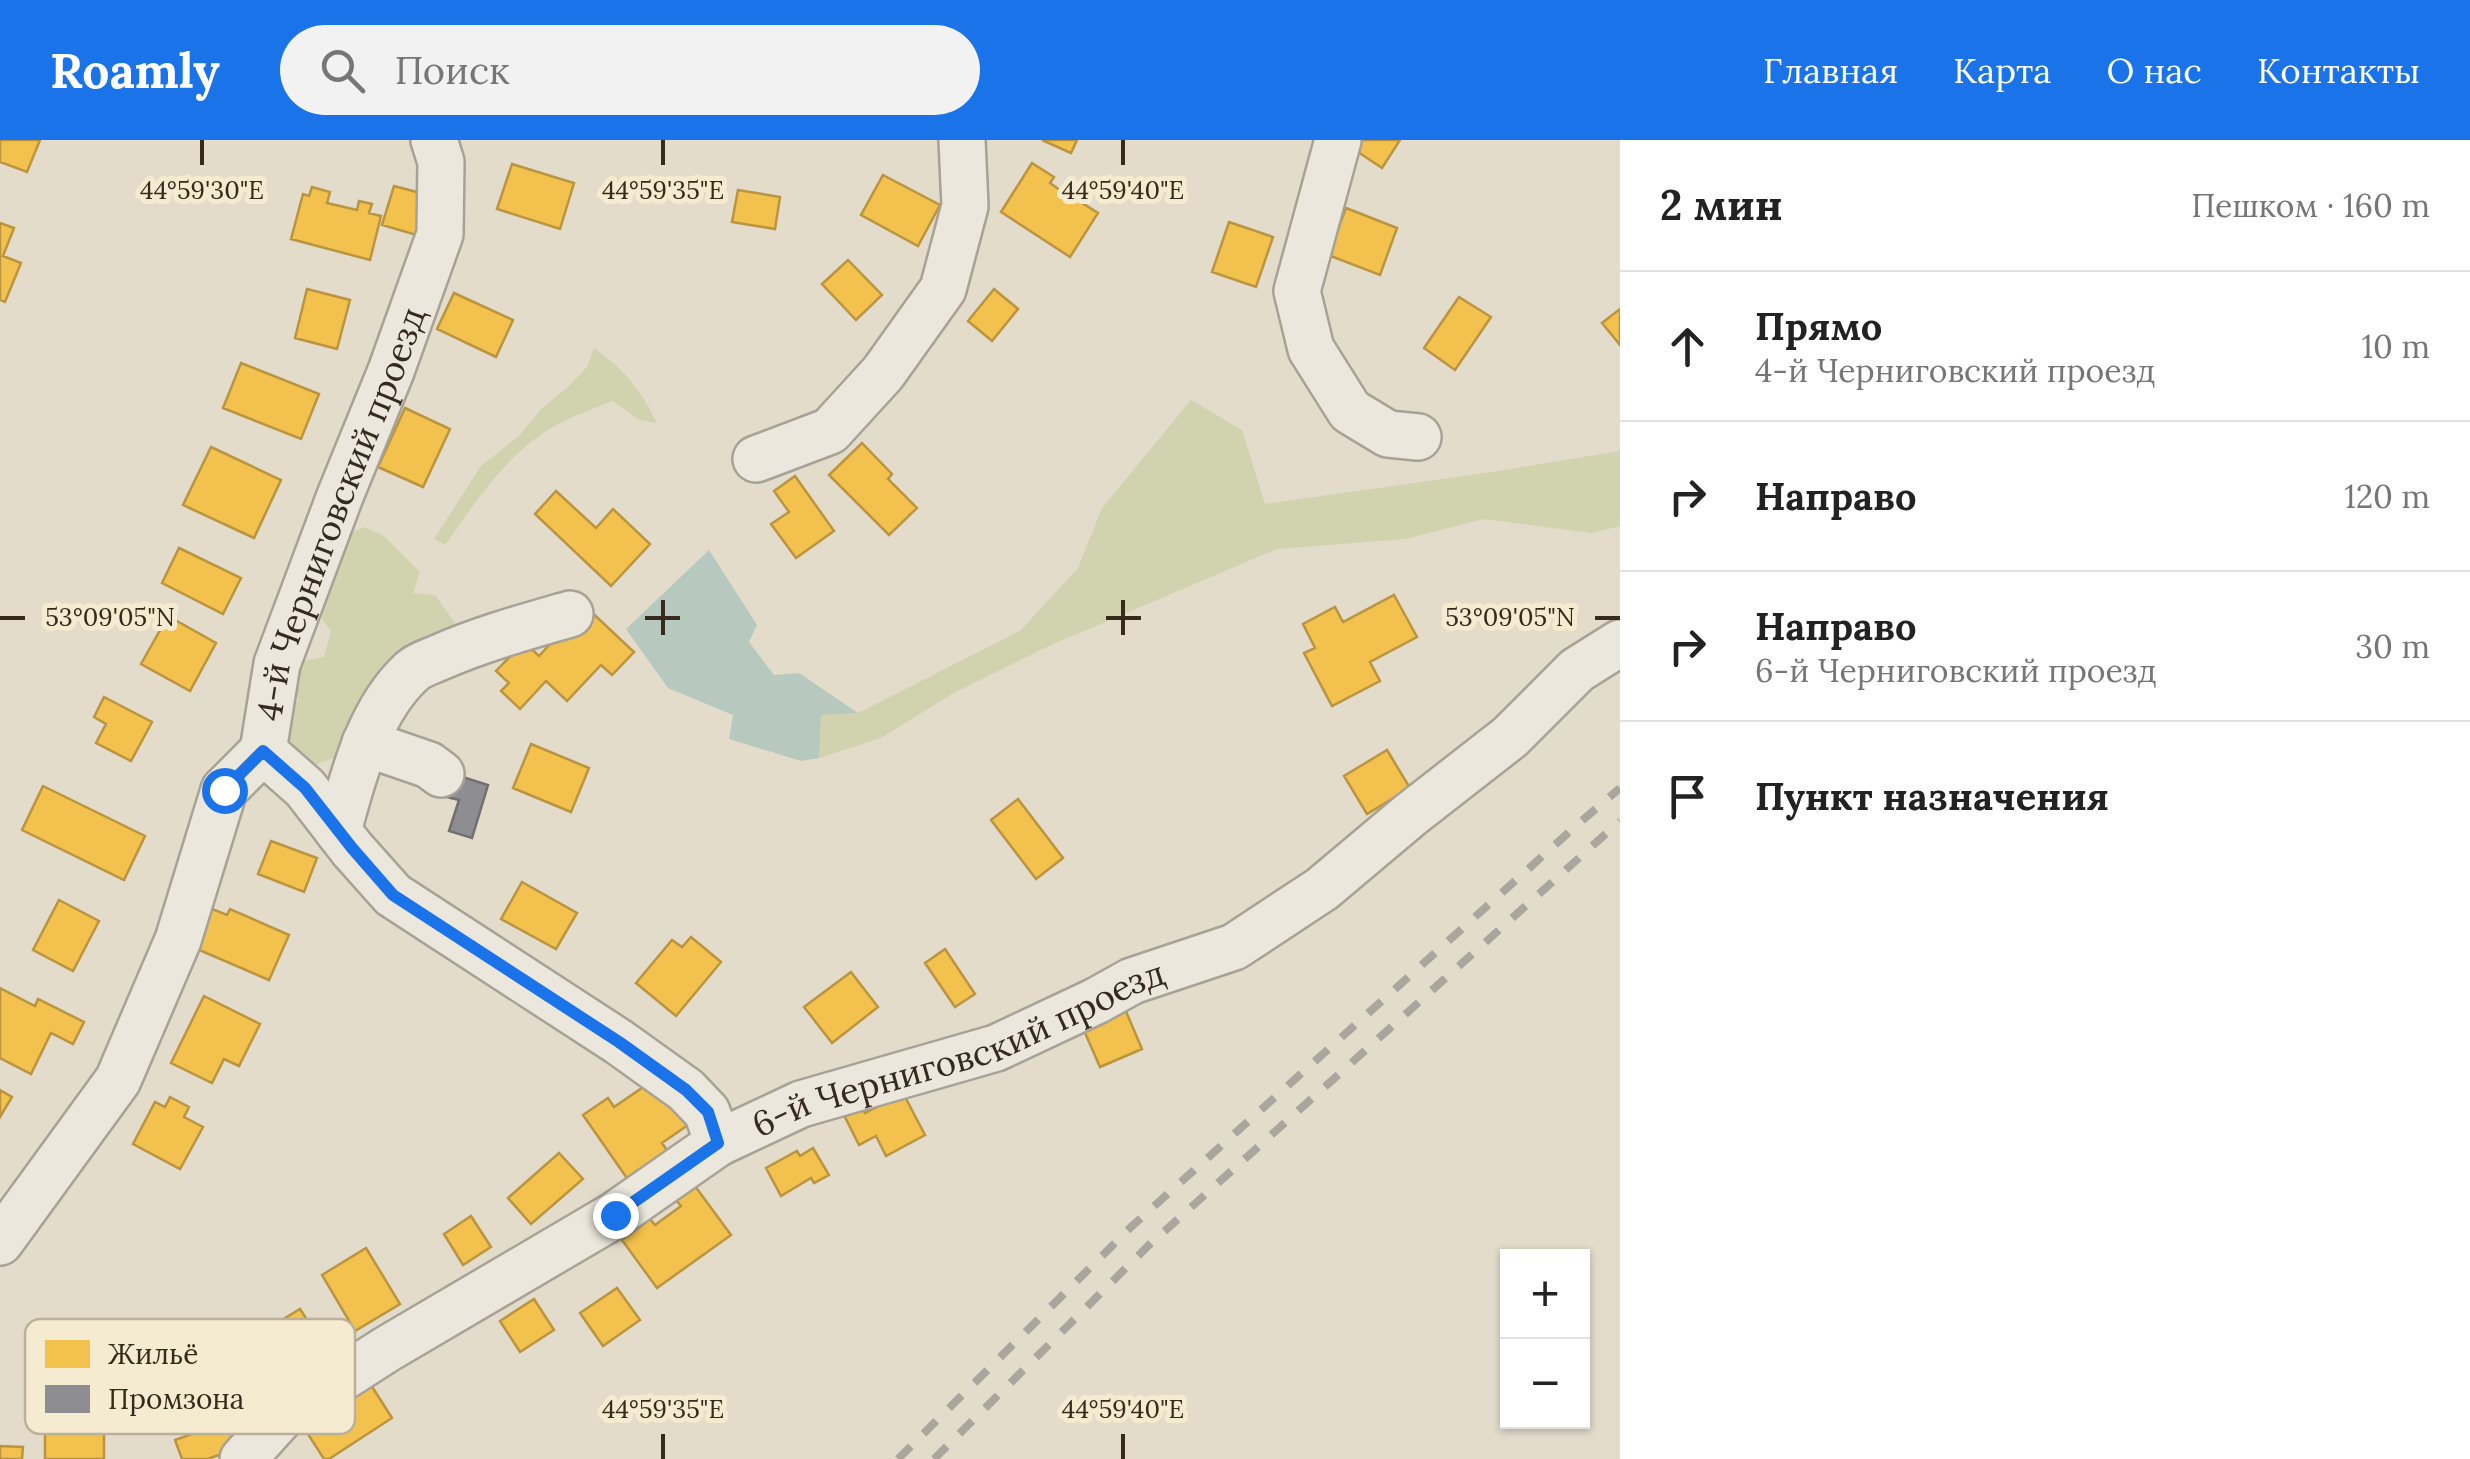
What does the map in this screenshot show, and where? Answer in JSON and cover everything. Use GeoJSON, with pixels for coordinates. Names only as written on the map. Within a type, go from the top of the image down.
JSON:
{"type":"FeatureCollection","features":[{"type":"Feature","properties":{"kind":"street","name":"4-й Черниговский проезд"},"geometry":{"type":"LineString","coordinates":[[0,1242],[118,1080],[178,940],[224,790],[263,751],[277,664],[440,234],[441,162],[434,140]]}},
{"type":"Feature","properties":{"kind":"street"},"geometry":{"type":"LineString","coordinates":[[756,459],[830,430],[882,373],[943,289],[965,206],[962,140]]}},
{"type":"Feature","properties":{"kind":"street"},"geometry":{"type":"LineString","coordinates":[[1338,140],[1297,291],[1311,349],[1350,411],[1388,434],[1418,437]]}},
{"type":"Feature","properties":{"kind":"street"},"geometry":{"type":"LineString","coordinates":[[338,831],[365,743],[391,695],[414,669],[508,631],[570,614]]}},
{"type":"Feature","properties":{"kind":"street","name":"6-й Черниговский проезд"},"geometry":{"type":"LineString","coordinates":[[355,1369],[615,1215],[718,1143],[801,1104],[996,1048],[1132,981],[1234,947],[1322,890],[1510,737],[1577,670],[1620,643]]}},
{"type":"Feature","properties":{"kind":"street"},"geometry":{"type":"LineString","coordinates":[[365,743],[429,765],[441,774]]}},
{"type":"Feature","properties":{"kind":"street"},"geometry":{"type":"LineString","coordinates":[[263,751],[305,788],[393,895],[686,1090],[708,1112],[718,1143]]}},
{"type":"Feature","properties":{"kind":"street","name":"6-й Черниговский проезд"},"geometry":{"type":"LineString","coordinates":[[243,1459],[266,1434]]}},
{"type":"Feature","properties":{"kind":"green space"},"geometry":{"type":"Polygon","coordinates":[[[594,348],[631,381],[657,423],[640,420],[612,401],[562,422],[511,460],[445,545],[434,539],[481,466],[519,436],[541,409],[568,387],[587,367],[594,348]]]}},
{"type":"Feature","properties":{"kind":"green space"},"geometry":{"type":"Polygon","coordinates":[[[1191,400],[1242,430],[1265,504],[1620,451],[1620,526],[1592,533],[1484,519],[1405,539],[1277,549],[1051,645],[952,694],[881,738],[819,758],[821,715],[858,713],[1020,631],[1078,568],[1102,508],[1191,400]]]}},
{"type":"Feature","properties":{"kind":"green space"},"geometry":{"type":"Polygon","coordinates":[[[364,527],[384,536],[420,572],[413,593],[435,595],[462,633],[344,754],[312,766],[290,756],[284,712],[298,701],[295,683],[304,661],[324,657],[331,631],[313,607],[336,539],[364,527]]]}},
{"type":"Feature","properties":{"kind":"shaded area"},"geometry":{"type":"Polygon","coordinates":[[[709,550],[757,625],[749,642],[774,675],[799,673],[858,713],[821,715],[819,758],[801,761],[729,739],[733,715],[668,688],[626,629],[709,550]]]}},
{"type":"Feature","properties":{"kind":"building: Жильё"},"geometry":{"type":"Polygon","coordinates":[[[0,140],[40,140],[27,172],[0,162],[0,140]]]}},
{"type":"Feature","properties":{"kind":"building: Жильё"},"geometry":{"type":"Polygon","coordinates":[[[1042,140],[1077,140],[1071,153],[1042,140]]]}},
{"type":"Feature","properties":{"kind":"building: Жильё"},"geometry":{"type":"Polygon","coordinates":[[[1349,140],[1400,140],[1382,168],[1346,144],[1349,140]]]}},
{"type":"Feature","properties":{"kind":"building: Жильё"},"geometry":{"type":"Polygon","coordinates":[[[1032,163],[1054,177],[1050,183],[1064,193],[1068,187],[1082,196],[1079,201],[1098,213],[1070,257],[1001,212],[1032,163]]]}},
{"type":"Feature","properties":{"kind":"building: Жильё"},"geometry":{"type":"Polygon","coordinates":[[[512,164],[574,183],[560,229],[497,209],[512,164]]]}},
{"type":"Feature","properties":{"kind":"building: Жильё"},"geometry":{"type":"Polygon","coordinates":[[[883,175],[940,205],[918,246],[861,215],[883,175]]]}},
{"type":"Feature","properties":{"kind":"building: Жильё"},"geometry":{"type":"Polygon","coordinates":[[[394,186],[432,196],[420,236],[382,225],[394,186]]]}},
{"type":"Feature","properties":{"kind":"building: Жильё"},"geometry":{"type":"Polygon","coordinates":[[[312,187],[330,192],[327,203],[357,210],[359,201],[372,204],[369,213],[381,216],[370,260],[291,239],[303,194],[309,196],[312,187]]]}},
{"type":"Feature","properties":{"kind":"building: Жильё"},"geometry":{"type":"Polygon","coordinates":[[[738,190],[780,197],[775,229],[732,222],[738,190]]]}},
{"type":"Feature","properties":{"kind":"building: Жильё"},"geometry":{"type":"Polygon","coordinates":[[[1346,208],[1397,228],[1380,275],[1328,255],[1346,208]]]}},
{"type":"Feature","properties":{"kind":"building: Жильё"},"geometry":{"type":"Polygon","coordinates":[[[1229,222],[1273,237],[1256,287],[1212,272],[1229,222]]]}},
{"type":"Feature","properties":{"kind":"building: Жильё"},"geometry":{"type":"Polygon","coordinates":[[[0,223],[14,228],[3,256],[21,263],[5,302],[0,300],[0,223]]]}},
{"type":"Feature","properties":{"kind":"building: Жильё"},"geometry":{"type":"Polygon","coordinates":[[[848,260],[882,295],[856,320],[822,284],[848,260]]]}},
{"type":"Feature","properties":{"kind":"building: Жильё"},"geometry":{"type":"Polygon","coordinates":[[[307,289],[350,300],[337,349],[295,338],[307,289]]]}},
{"type":"Feature","properties":{"kind":"building: Жильё"},"geometry":{"type":"Polygon","coordinates":[[[994,289],[1018,309],[992,341],[968,321],[994,289]]]}},
{"type":"Feature","properties":{"kind":"building: Жильё"},"geometry":{"type":"Polygon","coordinates":[[[454,293],[513,320],[496,357],[437,329],[454,293]]]}},
{"type":"Feature","properties":{"kind":"building: Жильё"},"geometry":{"type":"Polygon","coordinates":[[[1459,297],[1491,317],[1455,370],[1424,348],[1459,297]]]}},
{"type":"Feature","properties":{"kind":"building: Жильё"},"geometry":{"type":"Polygon","coordinates":[[[1620,309],[1620,345],[1602,323],[1620,309]]]}},
{"type":"Feature","properties":{"kind":"building: Жильё"},"geometry":{"type":"Polygon","coordinates":[[[241,363],[319,394],[301,439],[223,408],[241,363]]]}},
{"type":"Feature","properties":{"kind":"building: Жильё"},"geometry":{"type":"Polygon","coordinates":[[[405,408],[450,429],[423,487],[378,467],[405,408]]]}},
{"type":"Feature","properties":{"kind":"building: Жильё"},"geometry":{"type":"Polygon","coordinates":[[[862,443],[892,474],[888,479],[917,508],[889,535],[829,475],[862,443]]]}},
{"type":"Feature","properties":{"kind":"building: Жильё"},"geometry":{"type":"Polygon","coordinates":[[[211,447],[281,480],[254,538],[183,505],[211,447]]]}},
{"type":"Feature","properties":{"kind":"building: Жильё"},"geometry":{"type":"Polygon","coordinates":[[[795,476],[834,531],[796,558],[771,524],[789,512],[774,491],[795,476]]]}},
{"type":"Feature","properties":{"kind":"building: Жильё"},"geometry":{"type":"Polygon","coordinates":[[[556,491],[596,528],[613,509],[650,544],[611,586],[535,514],[556,491]]]}},
{"type":"Feature","properties":{"kind":"building: Жильё"},"geometry":{"type":"Polygon","coordinates":[[[179,548],[241,578],[223,614],[162,583],[179,548]]]}},
{"type":"Feature","properties":{"kind":"building: Жильё"},"geometry":{"type":"Polygon","coordinates":[[[1394,595],[1417,637],[1370,662],[1380,681],[1332,706],[1304,653],[1315,648],[1303,624],[1335,607],[1343,622],[1394,595]]]}},
{"type":"Feature","properties":{"kind":"building: Жильё"},"geometry":{"type":"Polygon","coordinates":[[[585,606],[634,652],[612,675],[601,665],[567,701],[546,681],[520,709],[501,691],[509,683],[496,671],[524,642],[539,656],[585,606]]]}},
{"type":"Feature","properties":{"kind":"building: Жильё"},"geometry":{"type":"Polygon","coordinates":[[[168,616],[216,643],[190,691],[141,664],[168,616]]]}},
{"type":"Feature","properties":{"kind":"building: Жильё"},"geometry":{"type":"Polygon","coordinates":[[[104,697],[152,722],[131,761],[96,743],[106,724],[94,717],[104,697]]]}},
{"type":"Feature","properties":{"kind":"building: Жильё"},"geometry":{"type":"Polygon","coordinates":[[[531,744],[589,768],[571,812],[513,788],[531,744]]]}},
{"type":"Feature","properties":{"kind":"building: Жильё"},"geometry":{"type":"Polygon","coordinates":[[[1387,750],[1410,788],[1367,814],[1344,776],[1387,750]]]}},
{"type":"Feature","properties":{"kind":"building: Жильё"},"geometry":{"type":"Polygon","coordinates":[[[43,786],[145,836],[124,880],[22,830],[43,786]]]}},
{"type":"Feature","properties":{"kind":"building: Жильё"},"geometry":{"type":"Polygon","coordinates":[[[1018,799],[1063,858],[1036,879],[991,820],[1018,799]]]}},
{"type":"Feature","properties":{"kind":"building: Жильё"},"geometry":{"type":"Polygon","coordinates":[[[271,841],[317,858],[304,892],[258,874],[271,841]]]}},
{"type":"Feature","properties":{"kind":"building: Жильё"},"geometry":{"type":"Polygon","coordinates":[[[522,882],[577,913],[556,949],[501,919],[522,882]]]}},
{"type":"Feature","properties":{"kind":"building: Жильё"},"geometry":{"type":"Polygon","coordinates":[[[59,900],[99,921],[73,971],[33,950],[59,900]]]}},
{"type":"Feature","properties":{"kind":"building: Жильё"},"geometry":{"type":"Polygon","coordinates":[[[207,907],[227,915],[230,909],[289,935],[269,980],[190,946],[207,907]]]}},
{"type":"Feature","properties":{"kind":"building: Жильё"},"geometry":{"type":"Polygon","coordinates":[[[691,937],[721,962],[676,1016],[636,983],[672,940],[682,947],[691,937]]]}},
{"type":"Feature","properties":{"kind":"building: Жильё"},"geometry":{"type":"Polygon","coordinates":[[[945,949],[975,994],[955,1007],[925,963],[945,949]]]}},
{"type":"Feature","properties":{"kind":"building: Жильё"},"geometry":{"type":"Polygon","coordinates":[[[851,972],[878,1007],[832,1043],[804,1007],[851,972]]]}},
{"type":"Feature","properties":{"kind":"building: Жильё"},"geometry":{"type":"Polygon","coordinates":[[[0,988],[35,1006],[38,999],[84,1022],[73,1044],[51,1033],[31,1074],[0,1058],[0,988]]]}},
{"type":"Feature","properties":{"kind":"building: Жильё"},"geometry":{"type":"Polygon","coordinates":[[[204,996],[260,1024],[239,1066],[224,1059],[212,1083],[171,1063],[204,996]]]}},
{"type":"Feature","properties":{"kind":"building: Жильё"},"geometry":{"type":"Polygon","coordinates":[[[1122,1002],[1142,1049],[1100,1067],[1082,1026],[1122,1002]]]}},
{"type":"Feature","properties":{"kind":"building: Жильё"},"geometry":{"type":"Polygon","coordinates":[[[658,1077],[691,1123],[662,1143],[671,1156],[631,1184],[583,1115],[608,1098],[614,1107],[658,1077]]]}},
{"type":"Feature","properties":{"kind":"building: Жильё"},"geometry":{"type":"Polygon","coordinates":[[[0,1090],[12,1097],[0,1117],[0,1090]]]}},
{"type":"Feature","properties":{"kind":"building: Жильё"},"geometry":{"type":"Polygon","coordinates":[[[903,1093],[925,1135],[886,1156],[876,1136],[859,1145],[838,1103],[855,1095],[865,1113],[903,1093]]]}},
{"type":"Feature","properties":{"kind":"building: Жильё"},"geometry":{"type":"Polygon","coordinates":[[[170,1097],[189,1107],[184,1117],[203,1127],[180,1169],[133,1144],[155,1102],[165,1107],[170,1097]]]}},
{"type":"Feature","properties":{"kind":"building: Жильё"},"geometry":{"type":"Polygon","coordinates":[[[813,1148],[829,1175],[814,1183],[811,1178],[781,1196],[766,1168],[797,1151],[800,1156],[813,1148]]]}},
{"type":"Feature","properties":{"kind":"building: Жильё"},"geometry":{"type":"Polygon","coordinates":[[[559,1153],[583,1179],[531,1224],[508,1198],[559,1153]]]}},
{"type":"Feature","properties":{"kind":"building: Жильё"},"geometry":{"type":"Polygon","coordinates":[[[695,1186],[731,1235],[657,1288],[622,1240],[650,1219],[655,1225],[681,1206],[676,1200],[695,1186]]]}},
{"type":"Feature","properties":{"kind":"building: Жильё"},"geometry":{"type":"Polygon","coordinates":[[[471,1216],[491,1247],[463,1265],[444,1234],[471,1216]]]}},
{"type":"Feature","properties":{"kind":"building: Жильё"},"geometry":{"type":"Polygon","coordinates":[[[366,1248],[400,1304],[355,1331],[355,1319],[348,1319],[322,1275],[366,1248]]]}},
{"type":"Feature","properties":{"kind":"building: Жильё"},"geometry":{"type":"Polygon","coordinates":[[[617,1288],[640,1320],[603,1346],[580,1313],[617,1288]]]}},
{"type":"Feature","properties":{"kind":"building: Жильё"},"geometry":{"type":"Polygon","coordinates":[[[534,1299],[554,1330],[520,1352],[500,1321],[534,1299]]]}},
{"type":"Feature","properties":{"kind":"building: Жильё"},"geometry":{"type":"Polygon","coordinates":[[[300,1309],[307,1319],[284,1319],[300,1309]]]}},
{"type":"Feature","properties":{"kind":"building: Жильё"},"geometry":{"type":"Polygon","coordinates":[[[371,1385],[392,1418],[324,1459],[308,1434],[355,1434],[355,1395],[371,1385]]]}},
{"type":"Feature","properties":{"kind":"building: Жильё"},"geometry":{"type":"Polygon","coordinates":[[[45,1434],[104,1434],[104,1459],[45,1459],[45,1434]]]}},
{"type":"Feature","properties":{"kind":"building: Жильё"},"geometry":{"type":"Polygon","coordinates":[[[192,1434],[232,1434],[232,1450],[208,1459],[182,1459],[175,1440],[192,1434]]]}},
{"type":"Feature","properties":{"kind":"building: Жильё"},"geometry":{"type":"Polygon","coordinates":[[[0,1446],[23,1447],[22,1459],[0,1459],[0,1446]]]}},
{"type":"Feature","properties":{"kind":"building: Промзона"},"geometry":{"type":"Polygon","coordinates":[[[450,773],[488,785],[472,838],[449,831],[459,800],[443,796],[450,773]]]}},
{"type":"Feature","properties":{"kind":"railway"},"geometry":{"type":"LineString","coordinates":[[898,1459],[1131,1227],[1620,788]]}},
{"type":"Feature","properties":{"kind":"railway"},"geometry":{"type":"LineString","coordinates":[[934,1459],[1148,1246],[1620,821]]}},
{"type":"Feature","properties":{"kind":"route"},"geometry":{"type":"LineString","coordinates":[[224,790],[263,751],[305,788],[393,895],[619,1042],[686,1090],[708,1112],[718,1143],[615,1215]]}}]}
